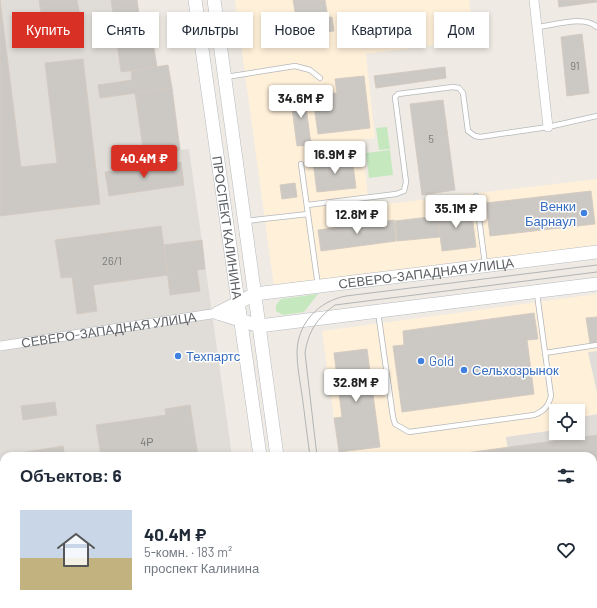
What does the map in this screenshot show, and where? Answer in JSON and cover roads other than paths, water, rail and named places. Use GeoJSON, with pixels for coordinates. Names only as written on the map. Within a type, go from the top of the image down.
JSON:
{"type":"FeatureCollection","features":[{"type":"Feature","properties":{"kind":"main road","name":"ПРОСПЕКТ КАЛИНИНА"},"geometry":{"type":"LineString","coordinates":[[195,0],[259,452]]}},
{"type":"Feature","properties":{"kind":"main road","name":"ПРОСПЕКТ КАЛИНИНА"},"geometry":{"type":"LineString","coordinates":[[214,0],[276,452]]}},
{"type":"Feature","properties":{"kind":"main road","name":"СЕВЕРО-ЗАПАДНАЯ УЛИЦА"},"geometry":{"type":"LineString","coordinates":[[255,294],[597,252]]}},
{"type":"Feature","properties":{"kind":"main road"},"geometry":{"type":"LineString","coordinates":[[218,313],[259,326],[597,284]]}},
{"type":"Feature","properties":{"kind":"main road"},"geometry":{"type":"LineString","coordinates":[[218,313],[255,294]]}},
{"type":"Feature","properties":{"kind":"street"},"geometry":{"type":"LineString","coordinates":[[534,0],[548,127]]}},
{"type":"Feature","properties":{"kind":"street","name":"СЕВЕРО-ЗАПАДНАЯ УЛИЦА"},"geometry":{"type":"LineString","coordinates":[[0,346],[218,313]]}},
{"type":"Feature","properties":{"kind":"lane"},"geometry":{"type":"LineString","coordinates":[[538,26],[590,22],[597,27]]}},
{"type":"Feature","properties":{"kind":"lane"},"geometry":{"type":"LineString","coordinates":[[225,77],[295,66],[310,70],[320,78]]}},
{"type":"Feature","properties":{"kind":"lane"},"geometry":{"type":"LineString","coordinates":[[307,205],[396,194],[404,191],[406,182],[395,97],[398,94],[453,87],[459,88],[463,93],[468,131],[475,136],[485,137],[548,127],[597,116]]}},
{"type":"Feature","properties":{"kind":"lane"},"geometry":{"type":"LineString","coordinates":[[301,164],[318,286]]}},
{"type":"Feature","properties":{"kind":"lane"},"geometry":{"type":"LineString","coordinates":[[476,196],[485,265]]}},
{"type":"Feature","properties":{"kind":"lane"},"geometry":{"type":"LineString","coordinates":[[245,222],[308,214]]}},
{"type":"Feature","properties":{"kind":"lane"},"geometry":{"type":"LineString","coordinates":[[378,311],[393,417],[395,424],[409,432],[534,415],[544,411],[551,396],[536,292]]}},
{"type":"Feature","properties":{"kind":"lane"},"geometry":{"type":"LineString","coordinates":[[545,353],[597,345]]}},
{"type":"Feature","properties":{"kind":"tram line"},"geometry":{"type":"LineString","coordinates":[[309,452],[297,353],[298,342],[305,323],[319,308],[327,303],[346,296],[597,265]]}},
{"type":"Feature","properties":{"kind":"tram line"},"geometry":{"type":"LineString","coordinates":[[317,452],[305,353],[306,345],[308,338],[318,320],[335,305],[597,272]]}},
{"type":"Feature","properties":{"kind":"place","name":"Венки Барнаул"},"geometry":{"type":"Point","coordinates":[584,213]}},
{"type":"Feature","properties":{"kind":"place","name":"Техпартс"},"geometry":{"type":"Point","coordinates":[178,356]}},
{"type":"Feature","properties":{"kind":"place","name":"Gold"},"geometry":{"type":"Point","coordinates":[421,361]}},
{"type":"Feature","properties":{"kind":"place","name":"Сельхозрынок"},"geometry":{"type":"Point","coordinates":[464,370]}}]}
